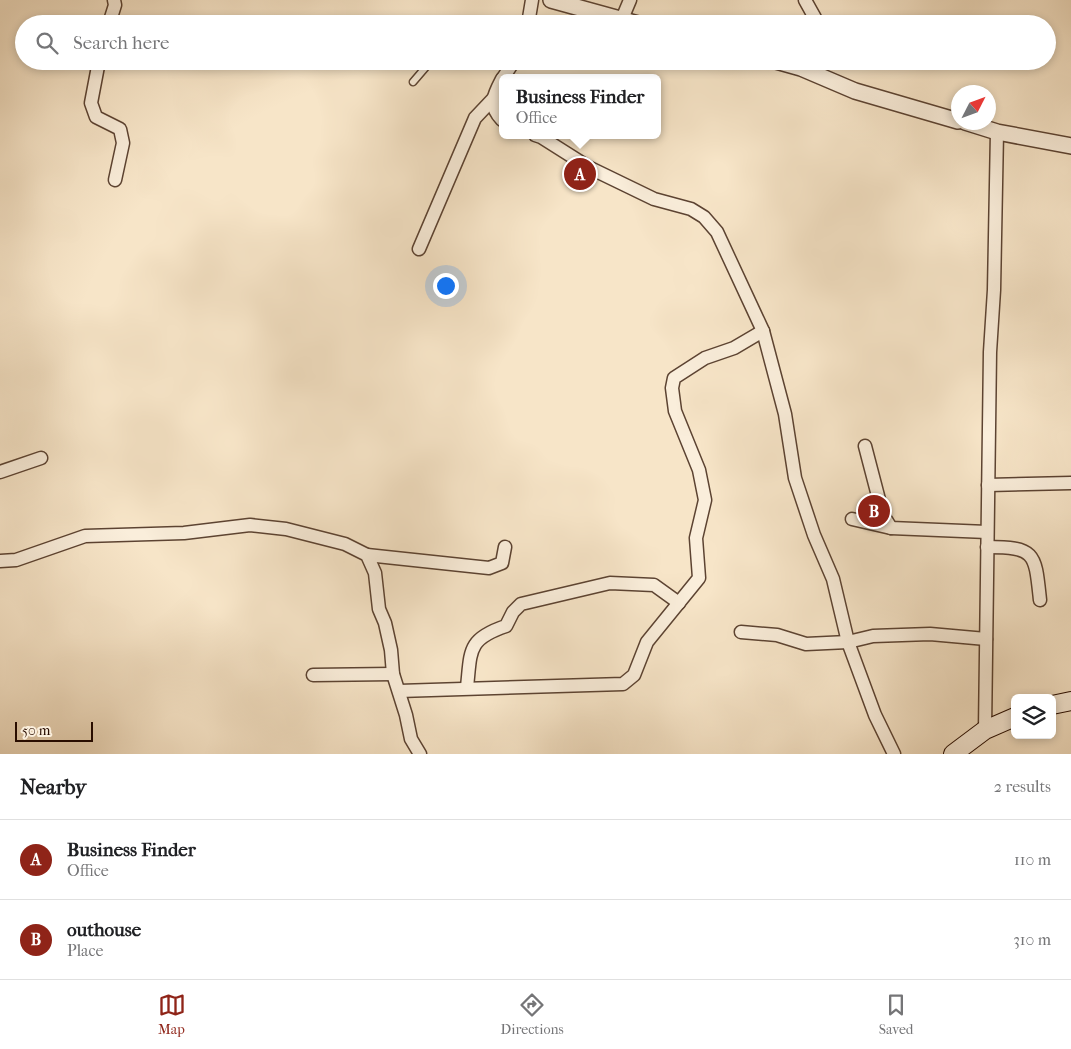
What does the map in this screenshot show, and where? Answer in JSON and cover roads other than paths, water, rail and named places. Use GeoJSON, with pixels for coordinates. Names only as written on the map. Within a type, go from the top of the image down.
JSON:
{"type":"FeatureCollection","features":[{"type":"Feature","properties":{"kind":"main road"},"geometry":{"type":"LineString","coordinates":[[1056,704],[1071,701]]}},
{"type":"Feature","properties":{"kind":"main road"},"geometry":{"type":"LineString","coordinates":[[953,754],[986,730],[1011,719]]}},
{"type":"Feature","properties":{"kind":"street"},"geometry":{"type":"LineString","coordinates":[[111,15],[114,0]]}},
{"type":"Feature","properties":{"kind":"street"},"geometry":{"type":"LineString","coordinates":[[530,15],[532,0]]}},
{"type":"Feature","properties":{"kind":"street"},"geometry":{"type":"LineString","coordinates":[[551,0],[607,15]]}},
{"type":"Feature","properties":{"kind":"street"},"geometry":{"type":"LineString","coordinates":[[624,15],[630,0]]}},
{"type":"Feature","properties":{"kind":"street"},"geometry":{"type":"LineString","coordinates":[[805,0],[813,15]]}},
{"type":"Feature","properties":{"kind":"street"},"geometry":{"type":"LineString","coordinates":[[97,70],[91,103],[96,117],[120,129],[123,143],[115,180]]}},
{"type":"Feature","properties":{"kind":"street"},"geometry":{"type":"LineString","coordinates":[[815,70],[855,91],[951,119]]}},
{"type":"Feature","properties":{"kind":"street"},"geometry":{"type":"LineString","coordinates":[[419,249],[475,118],[493,99],[499,86]]}},
{"type":"Feature","properties":{"kind":"street"},"geometry":{"type":"LineString","coordinates":[[493,99],[494,111],[499,117]]}},
{"type":"Feature","properties":{"kind":"street"},"geometry":{"type":"LineString","coordinates":[[991,130],[1071,146]]}},
{"type":"Feature","properties":{"kind":"street"},"geometry":{"type":"LineString","coordinates":[[986,730],[987,532],[997,132]]}},
{"type":"Feature","properties":{"kind":"street"},"geometry":{"type":"LineString","coordinates":[[545,139],[590,168],[654,199],[691,209],[704,217],[717,232],[763,331],[786,414],[795,478],[814,535],[833,579],[848,642],[875,715],[894,754]]}},
{"type":"Feature","properties":{"kind":"street"},"geometry":{"type":"LineString","coordinates":[[399,691],[623,684],[634,675],[647,642],[699,578],[696,538],[704,500],[699,470],[675,412],[672,388],[674,378],[705,358],[734,348],[763,331]]}},
{"type":"Feature","properties":{"kind":"street"},"geometry":{"type":"LineString","coordinates":[[865,446],[883,515],[891,528]]}},
{"type":"Feature","properties":{"kind":"street"},"geometry":{"type":"LineString","coordinates":[[0,472],[41,458]]}},
{"type":"Feature","properties":{"kind":"street"},"geometry":{"type":"LineString","coordinates":[[988,485],[1071,483]]}},
{"type":"Feature","properties":{"kind":"street"},"geometry":{"type":"LineString","coordinates":[[852,519],[891,528],[987,532]]}},
{"type":"Feature","properties":{"kind":"street"},"geometry":{"type":"LineString","coordinates":[[0,561],[16,560],[85,536],[184,533],[250,526],[286,529],[345,544],[367,555],[490,568],[502,563],[505,547]]}},
{"type":"Feature","properties":{"kind":"street"},"geometry":{"type":"LineString","coordinates":[[987,547],[1017,547],[1031,557],[1037,569],[1040,600]]}},
{"type":"Feature","properties":{"kind":"street"},"geometry":{"type":"LineString","coordinates":[[367,555],[375,573],[379,609],[392,650],[393,674],[411,739],[420,754]]}},
{"type":"Feature","properties":{"kind":"street"},"geometry":{"type":"LineString","coordinates":[[467,688],[471,648],[480,638],[506,626],[513,612],[521,604],[610,583],[654,585],[679,603]]}},
{"type":"Feature","properties":{"kind":"street"},"geometry":{"type":"LineString","coordinates":[[741,632],[777,635],[806,644],[848,642],[873,636],[930,634],[986,639]]}},
{"type":"Feature","properties":{"kind":"street"},"geometry":{"type":"LineString","coordinates":[[314,675],[393,674]]}},
{"type":"Feature","properties":{"kind":"lane"},"geometry":{"type":"LineString","coordinates":[[413,82],[423,70]]}},
{"type":"Feature","properties":{"kind":"place","name":"Business Finder"},"geometry":{"type":"Point","coordinates":[580,174]}},
{"type":"Feature","properties":{"kind":"place","name":"outhouse"},"geometry":{"type":"Point","coordinates":[874,511]}}]}
